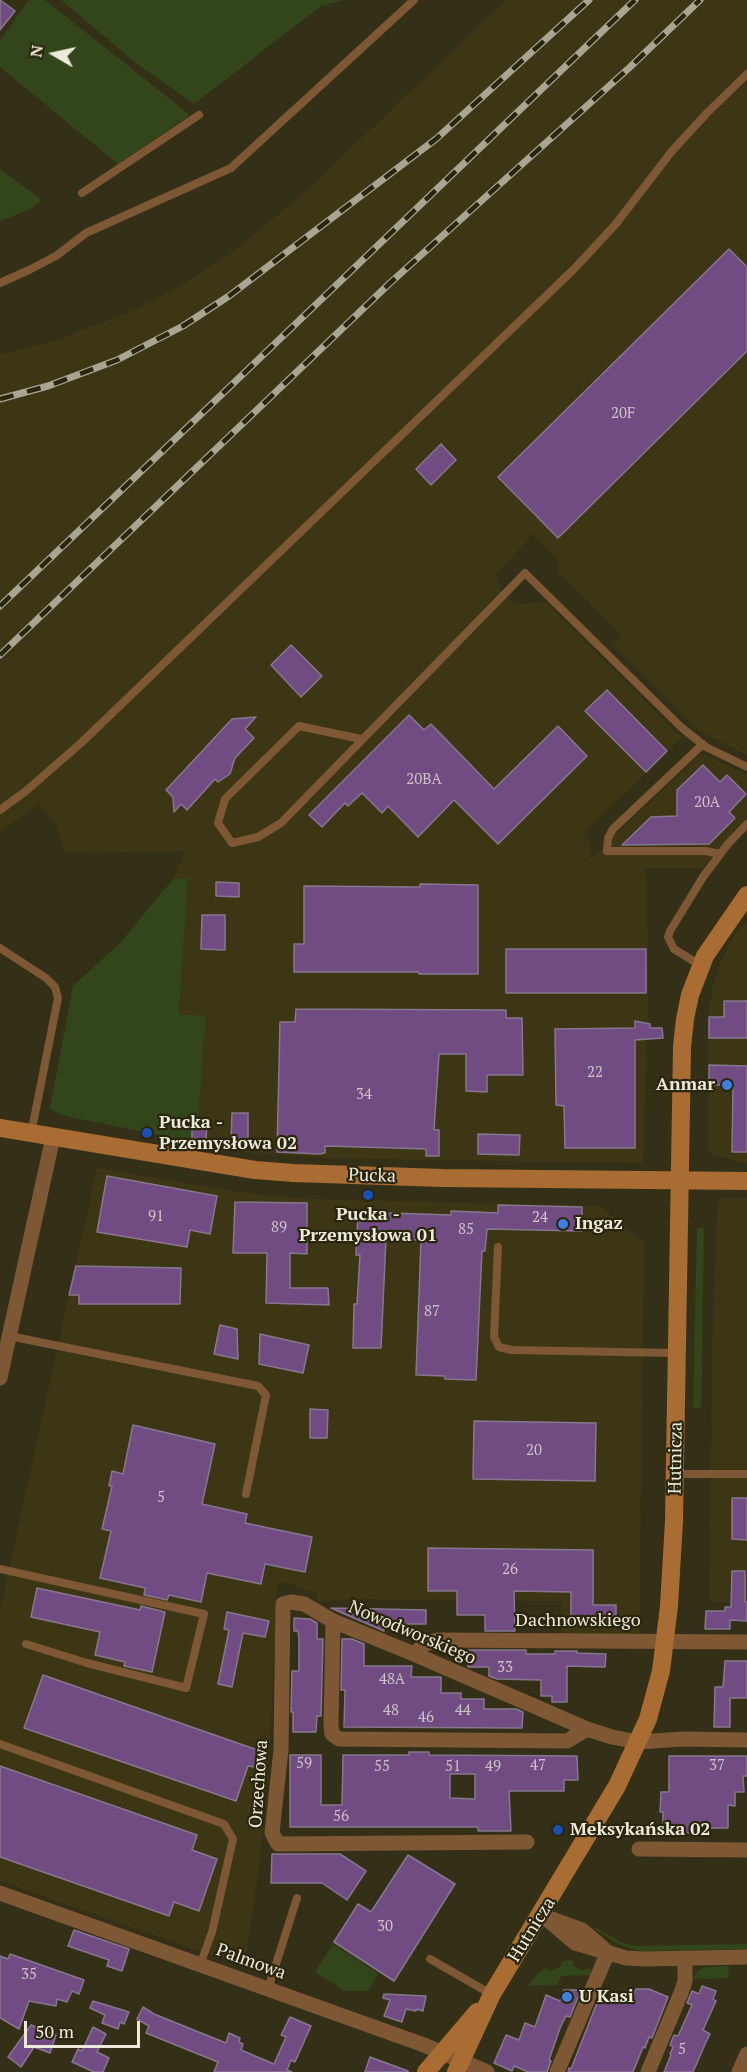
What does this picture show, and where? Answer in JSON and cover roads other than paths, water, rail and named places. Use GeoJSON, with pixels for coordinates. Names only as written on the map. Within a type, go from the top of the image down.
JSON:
{"type":"FeatureCollection","features":[{"type":"Feature","properties":{"kind":"main road","name":"Hutnicza"},"geometry":{"type":"LineString","coordinates":[[459,2067],[492,1994],[617,1786],[638,1742],[653,1700],[666,1641],[672,1574],[678,1353],[682,1047],[690,995],[700,965],[714,940],[747,895]]}},
{"type":"Feature","properties":{"kind":"main road","name":"Pucka"},"geometry":{"type":"LineString","coordinates":[[0,1128],[255,1170],[293,1173],[443,1178],[747,1180]]}},
{"type":"Feature","properties":{"kind":"main road","name":"Hutnicza"},"geometry":{"type":"LineString","coordinates":[[426,2072],[492,1994]]}},
{"type":"Feature","properties":{"kind":"street"},"geometry":{"type":"LineString","coordinates":[[0,1378],[52,1137]]}},
{"type":"Feature","properties":{"kind":"street","name":"Orzechowa"},"geometry":{"type":"LineString","coordinates":[[333,1622],[304,1604],[291,1602],[283,1604],[281,1750],[272,1833],[278,1844],[527,1842]]}},
{"type":"Feature","properties":{"kind":"street","name":"Nowodworskiego"},"geometry":{"type":"LineString","coordinates":[[587,1729],[567,1741],[339,1739],[332,1734],[331,1725],[333,1622],[414,1654],[587,1729],[612,1737],[638,1742],[683,1739],[747,1740]]}},
{"type":"Feature","properties":{"kind":"street","name":"Dachnowskiego"},"geometry":{"type":"LineString","coordinates":[[414,1654],[425,1644],[437,1640],[742,1642]]}},
{"type":"Feature","properties":{"kind":"street"},"geometry":{"type":"LineString","coordinates":[[639,1850],[747,1850]]}},
{"type":"Feature","properties":{"kind":"street","name":"Palmowa"},"geometry":{"type":"LineString","coordinates":[[0,1893],[424,2045],[441,2053],[459,2067],[487,2072]]}},
{"type":"Feature","properties":{"kind":"street"},"geometry":{"type":"LineString","coordinates":[[541,1914],[575,1943],[626,1958],[747,1957]]}},
{"type":"Feature","properties":{"kind":"street"},"geometry":{"type":"LineString","coordinates":[[556,2072],[608,1952]]}},
{"type":"Feature","properties":{"kind":"street"},"geometry":{"type":"LineString","coordinates":[[648,2072],[685,1981],[685,1959]]}},
{"type":"Feature","properties":{"kind":"street"},"geometry":{"type":"LineString","coordinates":[[739,2072],[747,2054]]}},
{"type":"Feature","properties":{"kind":"lane"},"geometry":{"type":"LineString","coordinates":[[0,283],[56,256],[86,233],[231,168],[414,0]]}},
{"type":"Feature","properties":{"kind":"lane"},"geometry":{"type":"LineString","coordinates":[[0,810],[26,791],[81,743],[574,269],[615,225],[672,151],[747,74]]}},
{"type":"Feature","properties":{"kind":"lane"},"geometry":{"type":"LineString","coordinates":[[82,193],[199,115]]}},
{"type":"Feature","properties":{"kind":"lane"},"geometry":{"type":"LineString","coordinates":[[361,739],[299,726],[225,799],[218,823],[232,843],[258,837],[281,823],[525,573],[682,728],[703,744],[747,767]]}},
{"type":"Feature","properties":{"kind":"lane"},"geometry":{"type":"LineString","coordinates":[[703,744],[613,829],[608,838],[607,851],[706,851],[720,854]]}},
{"type":"Feature","properties":{"kind":"lane"},"geometry":{"type":"LineString","coordinates":[[700,965],[674,949],[668,937],[670,931],[703,877],[747,824]]}},
{"type":"Feature","properties":{"kind":"lane"},"geometry":{"type":"LineString","coordinates":[[0,948],[46,978],[55,987],[58,998],[31,1134]]}},
{"type":"Feature","properties":{"kind":"lane"},"geometry":{"type":"LineString","coordinates":[[498,1247],[494,1337],[499,1347],[512,1350],[678,1353]]}},
{"type":"Feature","properties":{"kind":"lane"},"geometry":{"type":"LineString","coordinates":[[9,1336],[258,1386],[266,1395],[246,1494]]}},
{"type":"Feature","properties":{"kind":"lane"},"geometry":{"type":"LineString","coordinates":[[675,1474],[747,1474]]}},
{"type":"Feature","properties":{"kind":"lane"},"geometry":{"type":"LineString","coordinates":[[0,1569],[204,1614],[186,1688],[87,1663],[26,1644]]}},
{"type":"Feature","properties":{"kind":"lane"},"geometry":{"type":"LineString","coordinates":[[0,1744],[224,1824],[233,1839],[212,1932],[200,1965]]}},
{"type":"Feature","properties":{"kind":"lane"},"geometry":{"type":"LineString","coordinates":[[268,1989],[297,1898]]}},
{"type":"Feature","properties":{"kind":"lane"},"geometry":{"type":"LineString","coordinates":[[430,1959],[492,1994]]}},
{"type":"Feature","properties":{"kind":"railway"},"geometry":{"type":"LineString","coordinates":[[0,399],[48,386],[117,360],[183,326],[229,296],[436,139],[589,0]]}},
{"type":"Feature","properties":{"kind":"railway"},"geometry":{"type":"LineString","coordinates":[[0,606],[635,0]]}},
{"type":"Feature","properties":{"kind":"railway"},"geometry":{"type":"LineString","coordinates":[[0,655],[390,283],[629,68],[700,0]]}},
{"type":"Feature","properties":{"kind":"place","name":"Anmar"},"geometry":{"type":"Point","coordinates":[727,1085]}},
{"type":"Feature","properties":{"kind":"place","name":"Pucka - Przemysłowa 02"},"geometry":{"type":"Point","coordinates":[147,1133]}},
{"type":"Feature","properties":{"kind":"place","name":"Pucka - Przemysłowa 01"},"geometry":{"type":"Point","coordinates":[368,1195]}},
{"type":"Feature","properties":{"kind":"place","name":"Ingaz"},"geometry":{"type":"Point","coordinates":[563,1224]}},
{"type":"Feature","properties":{"kind":"place","name":"Meksykańska 02"},"geometry":{"type":"Point","coordinates":[558,1830]}},
{"type":"Feature","properties":{"kind":"place","name":"U Kasi"},"geometry":{"type":"Point","coordinates":[567,1997]}}]}
